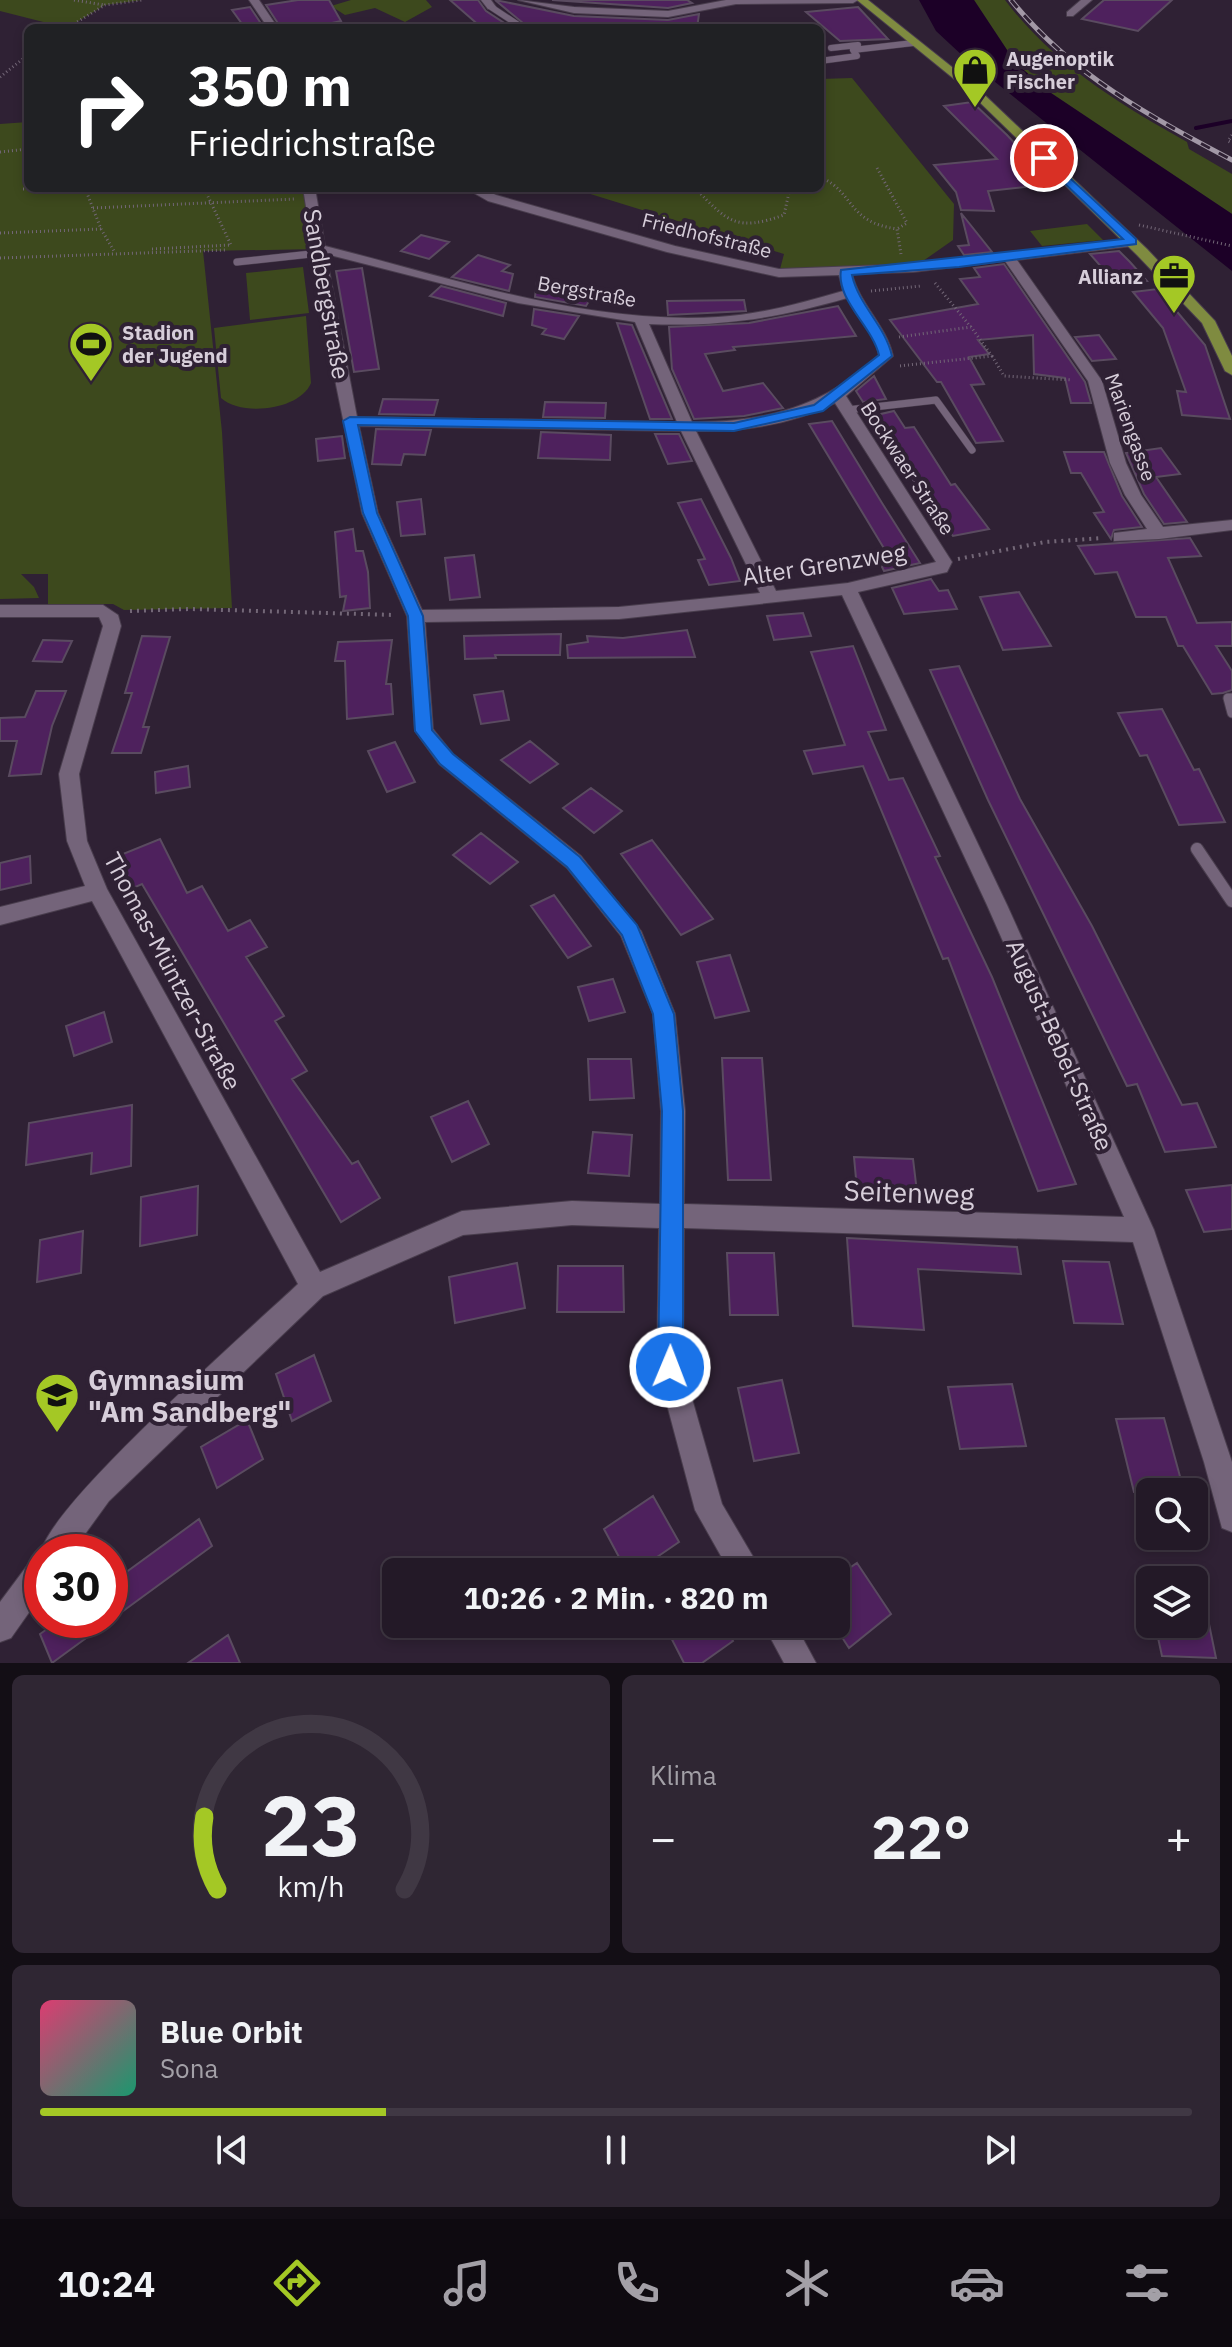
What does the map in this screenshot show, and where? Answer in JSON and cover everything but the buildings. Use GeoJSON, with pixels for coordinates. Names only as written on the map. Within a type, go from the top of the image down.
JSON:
{"type":"FeatureCollection","features":[{"type":"Feature","properties":{"kind":"main road"},"geometry":{"type":"LineString","coordinates":[[862,0],[968,85],[1132,242],[1208,321],[1232,371]]}},
{"type":"Feature","properties":{"kind":"street"},"geometry":{"type":"LineString","coordinates":[[254,0],[270,24]]}},
{"type":"Feature","properties":{"kind":"street"},"geometry":{"type":"LineString","coordinates":[[523,0],[574,10],[668,14],[736,1],[853,0]]}},
{"type":"Feature","properties":{"kind":"street"},"geometry":{"type":"LineString","coordinates":[[1070,14],[1087,0]]}},
{"type":"Feature","properties":{"kind":"street","name":"Sandbergstraße"},"geometry":{"type":"LineString","coordinates":[[305,192],[320,251],[370,513],[416,616],[424,731],[446,759],[574,862],[630,931],[664,1014],[673,1111],[670,1367],[709,1510],[738,1558]]}},
{"type":"Feature","properties":{"kind":"street","name":"Friedhofstraße"},"geometry":{"type":"LineString","coordinates":[[479,192],[731,264],[779,273],[845,272],[1132,242]]}},
{"type":"Feature","properties":{"kind":"street","name":"Bergstraße"},"geometry":{"type":"LineString","coordinates":[[320,251],[582,313],[641,321],[752,321],[814,307],[850,293]]}},
{"type":"Feature","properties":{"kind":"street","name":"Mariengasse"},"geometry":{"type":"LineString","coordinates":[[1008,256],[1095,381],[1118,463],[1133,495],[1159,534]]}},
{"type":"Feature","properties":{"kind":"street"},"geometry":{"type":"LineString","coordinates":[[350,421],[734,427],[797,416],[819,408],[886,356],[882,339],[850,293],[845,272]]}},
{"type":"Feature","properties":{"kind":"street"},"geometry":{"type":"LineString","coordinates":[[641,321],[687,427],[771,598]]}},
{"type":"Feature","properties":{"kind":"street","name":"Bockwaer Straße"},"geometry":{"type":"LineString","coordinates":[[838,395],[944,562]]}},
{"type":"Feature","properties":{"kind":"street"},"geometry":{"type":"LineString","coordinates":[[1120,537],[1232,525]]}},
{"type":"Feature","properties":{"kind":"street","name":"Alter Grenzweg"},"geometry":{"type":"LineString","coordinates":[[416,616],[619,613],[771,598],[848,589],[941,568],[944,562]]}},
{"type":"Feature","properties":{"kind":"street","name":"August-Bebel-Straße"},"geometry":{"type":"LineString","coordinates":[[848,589],[997,905],[1142,1230],[1218,1462],[1232,1518]]}},
{"type":"Feature","properties":{"kind":"street"},"geometry":{"type":"LineString","coordinates":[[0,611],[103,611],[109,615]]}},
{"type":"Feature","properties":{"kind":"street","name":"Thomas-Müntzer-Straße"},"geometry":{"type":"LineString","coordinates":[[109,615],[112,626],[69,774],[77,841],[97,891],[314,1287]]}},
{"type":"Feature","properties":{"kind":"street"},"geometry":{"type":"LineString","coordinates":[[0,916],[97,891]]}},
{"type":"Feature","properties":{"kind":"street","name":"Seitenweg"},"geometry":{"type":"LineString","coordinates":[[314,1287],[462,1223],[572,1213],[1142,1230]]}},
{"type":"Feature","properties":{"kind":"street"},"geometry":{"type":"LineString","coordinates":[[67,1534],[99,1491],[314,1287]]}},
{"type":"Feature","properties":{"kind":"street"},"geometry":{"type":"LineString","coordinates":[[0,1627],[24,1594]]}},
{"type":"Feature","properties":{"kind":"street"},"geometry":{"type":"LineString","coordinates":[[786,1638],[801,1663]]}},
{"type":"Feature","properties":{"kind":"lane"},"geometry":{"type":"LineString","coordinates":[[488,3],[517,24]]}},
{"type":"Feature","properties":{"kind":"lane"},"geometry":{"type":"LineString","coordinates":[[831,48],[910,41]]}},
{"type":"Feature","properties":{"kind":"lane"},"geometry":{"type":"LineString","coordinates":[[824,60],[857,56],[853,50],[910,41]]}},
{"type":"Feature","properties":{"kind":"lane"},"geometry":{"type":"LineString","coordinates":[[237,262],[320,251]]}},
{"type":"Feature","properties":{"kind":"lane"},"geometry":{"type":"LineString","coordinates":[[847,410],[936,400],[972,450]]}},
{"type":"Feature","properties":{"kind":"lane"},"geometry":{"type":"LineString","coordinates":[[1232,698],[1228,698],[1232,713]]}},
{"type":"Feature","properties":{"kind":"lane"},"geometry":{"type":"LineString","coordinates":[[1197,849],[1232,901]]}},
{"type":"Feature","properties":{"kind":"path"},"geometry":{"type":"LineString","coordinates":[[74,0],[105,5],[142,0]]}},
{"type":"Feature","properties":{"kind":"path"},"geometry":{"type":"LineString","coordinates":[[74,24],[105,5]]}},
{"type":"Feature","properties":{"kind":"path"},"geometry":{"type":"LineString","coordinates":[[0,77],[24,58]]}},
{"type":"Feature","properties":{"kind":"path"},"geometry":{"type":"LineString","coordinates":[[1232,135],[1228,141],[1232,143]]}},
{"type":"Feature","properties":{"kind":"path"},"geometry":{"type":"LineString","coordinates":[[0,152],[24,149]]}},
{"type":"Feature","properties":{"kind":"path"},"geometry":{"type":"LineString","coordinates":[[824,179],[836,184],[848,208],[861,221],[874,227],[897,229],[907,223],[877,168]]}},
{"type":"Feature","properties":{"kind":"path"},"geometry":{"type":"LineString","coordinates":[[87,192],[111,251],[231,245],[206,192]]}},
{"type":"Feature","properties":{"kind":"path"},"geometry":{"type":"LineString","coordinates":[[93,208],[299,199],[303,192]]}},
{"type":"Feature","properties":{"kind":"path"},"geometry":{"type":"LineString","coordinates":[[699,192],[726,220],[758,224],[784,215],[789,192]]}},
{"type":"Feature","properties":{"kind":"path"},"geometry":{"type":"LineString","coordinates":[[1130,223],[1232,246]]}},
{"type":"Feature","properties":{"kind":"path"},"geometry":{"type":"LineString","coordinates":[[0,233],[101,229]]}},
{"type":"Feature","properties":{"kind":"path"},"geometry":{"type":"LineString","coordinates":[[897,229],[902,256]]}},
{"type":"Feature","properties":{"kind":"path"},"geometry":{"type":"LineString","coordinates":[[0,258],[234,249]]}},
{"type":"Feature","properties":{"kind":"path"},"geometry":{"type":"LineString","coordinates":[[935,283],[971,327],[1004,376],[1095,381]]}},
{"type":"Feature","properties":{"kind":"path"},"geometry":{"type":"LineString","coordinates":[[882,339],[971,327]]}},
{"type":"Feature","properties":{"kind":"path"},"geometry":{"type":"LineString","coordinates":[[878,364],[894,366],[992,356]]}},
{"type":"Feature","properties":{"kind":"path"},"geometry":{"type":"LineString","coordinates":[[944,562],[1045,542],[1120,537]]}},
{"type":"Feature","properties":{"kind":"path"},"geometry":{"type":"LineString","coordinates":[[109,615],[190,609],[416,616]]}},
{"type":"Feature","properties":{"kind":"green space"},"geometry":{"type":"Polygon","coordinates":[[[0,0],[142,0],[105,5],[74,24],[51,24],[0,11],[0,0]]]}},
{"type":"Feature","properties":{"kind":"green space"},"geometry":{"type":"Polygon","coordinates":[[[351,0],[426,0],[432,7],[405,22],[375,8],[345,15],[331,6],[351,0]]]}},
{"type":"Feature","properties":{"kind":"green space"},"geometry":{"type":"Polygon","coordinates":[[[974,0],[1005,0],[1045,44],[1090,82],[1232,174],[1232,214],[1045,89],[1015,62],[974,0]]]}},
{"type":"Feature","properties":{"kind":"green space"},"geometry":{"type":"Polygon","coordinates":[[[852,78],[954,204],[953,240],[913,268],[779,273],[784,254],[584,192],[824,192],[824,79],[852,78]]]}},
{"type":"Feature","properties":{"kind":"green space"},"geometry":{"type":"Polygon","coordinates":[[[24,122],[24,192],[310,192],[320,249],[203,251],[222,432],[232,608],[124,610],[113,604],[48,604],[48,574],[21,574],[34,587],[39,598],[0,599],[0,124],[24,122]]]}},
{"type":"Feature","properties":{"kind":"green space"},"geometry":{"type":"Polygon","coordinates":[[[1087,224],[1103,240],[1042,246],[1030,231],[1087,224]]]}},
{"type":"Feature","properties":{"kind":"green space"},"geometry":{"type":"Polygon","coordinates":[[[303,267],[309,313],[250,320],[246,273],[303,267]]]}},
{"type":"Feature","properties":{"kind":"green space"},"geometry":{"type":"Polygon","coordinates":[[[306,316],[311,383],[305,392],[283,405],[256,409],[230,404],[221,398],[214,328],[306,316]]]}},
{"type":"Feature","properties":{"kind":"shaded area"},"geometry":{"type":"Polygon","coordinates":[[[919,0],[974,0],[1015,62],[1045,89],[1232,214],[1232,271],[965,58],[936,31],[919,0]]]}},
{"type":"Feature","properties":{"kind":"waterway"},"geometry":{"type":"LineString","coordinates":[[1196,128],[1232,121]]}},
{"type":"Feature","properties":{"kind":"railway"},"geometry":{"type":"LineString","coordinates":[[1011,0],[1034,26],[1085,72],[1141,110],[1232,160]]}},
{"type":"Feature","properties":{"kind":"place","name":"Augenoptik Fischer"},"geometry":{"type":"Point","coordinates":[975,109]}},
{"type":"Feature","properties":{"kind":"place","name":"Allianz"},"geometry":{"type":"Point","coordinates":[1174,315]}},
{"type":"Feature","properties":{"kind":"place","name":"Stadion der Jugend"},"geometry":{"type":"Point","coordinates":[91,383]}},
{"type":"Feature","properties":{"kind":"place","name":"Gymnasium \"Am Sandberg\""},"geometry":{"type":"Point","coordinates":[57,1434]}},
{"type":"Feature","properties":{"kind":"route"},"geometry":{"type":"LineString","coordinates":[[670,1367],[673,1111],[664,1014],[630,931],[574,862],[446,759],[424,731],[416,616],[370,513],[350,421],[734,427],[797,416],[819,408],[886,356],[882,339],[868,314],[850,293],[845,272],[913,268],[1132,242],[1044,158]]}}]}
